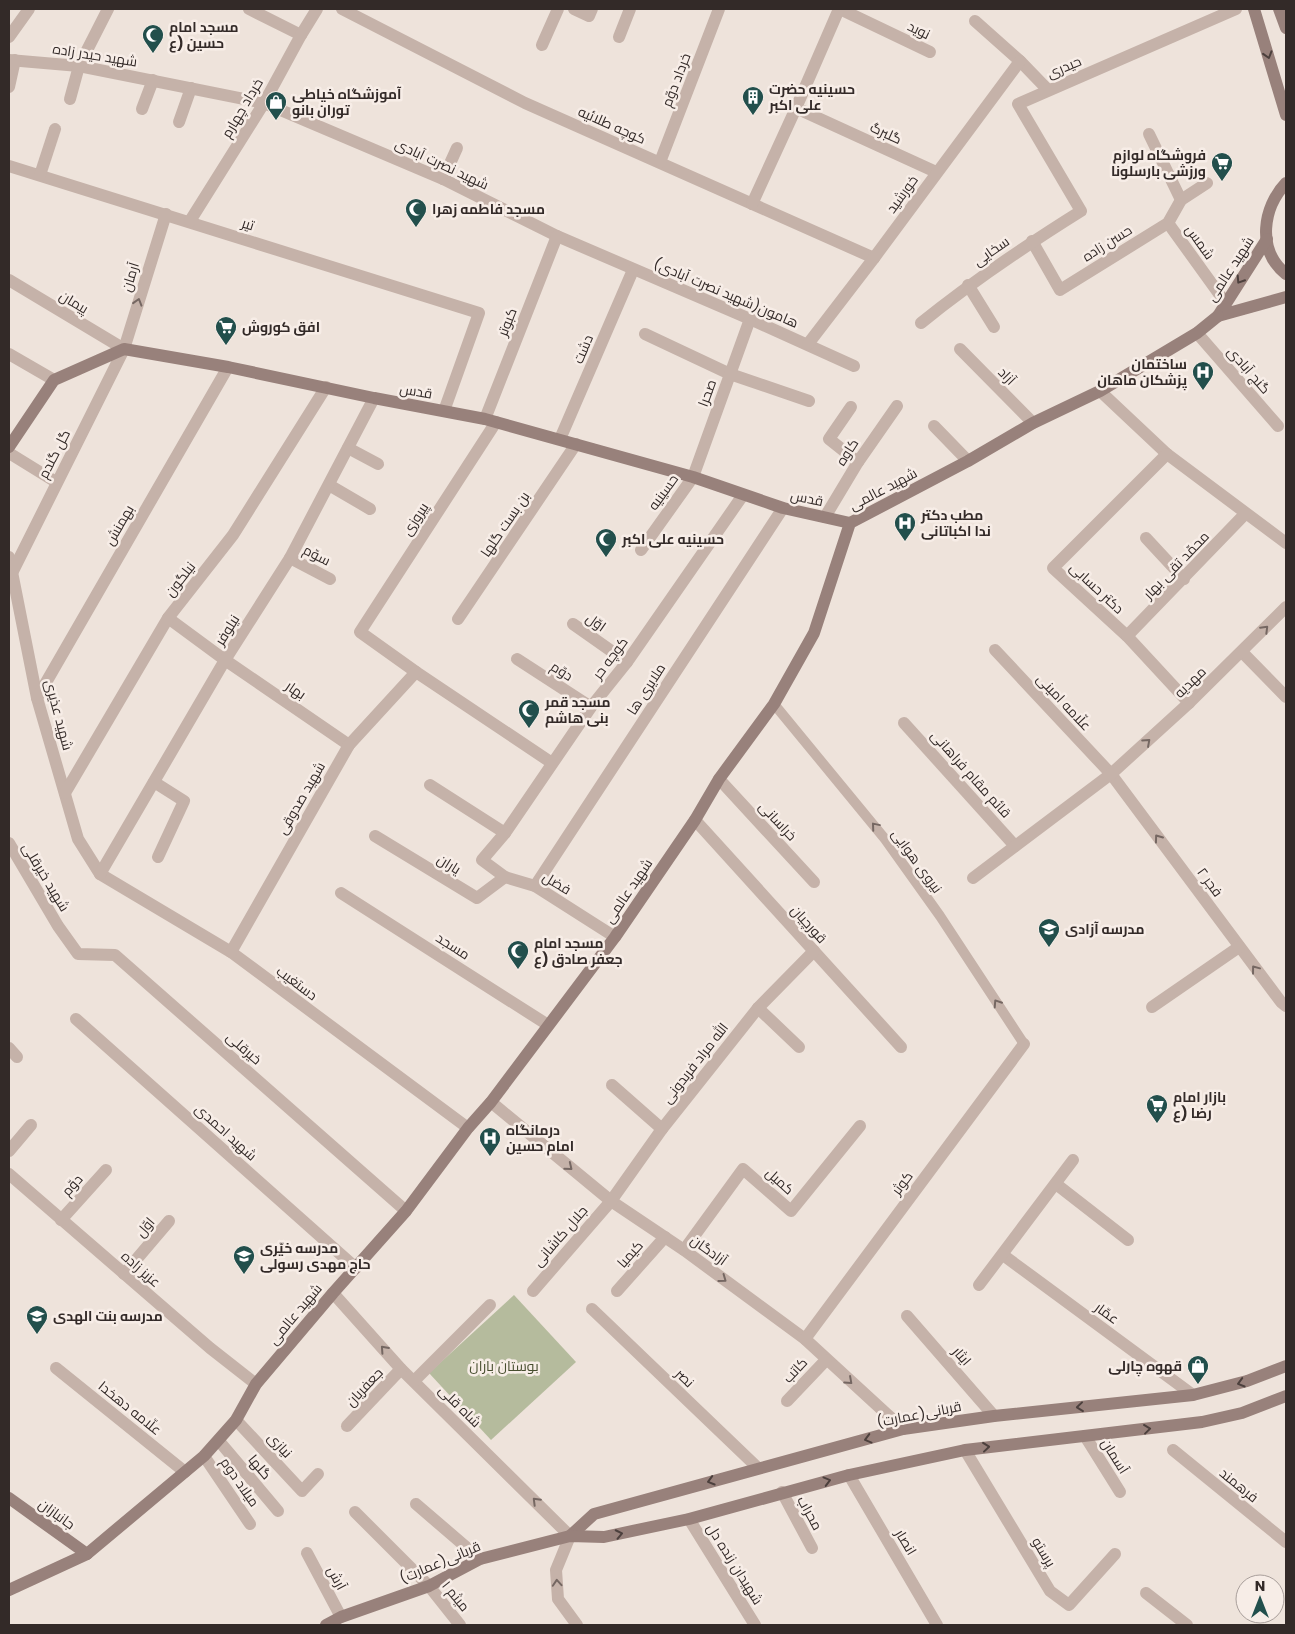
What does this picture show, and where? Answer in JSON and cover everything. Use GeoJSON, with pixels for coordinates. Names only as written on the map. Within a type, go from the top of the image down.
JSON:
{"type":"FeatureCollection","features":[{"type":"Feature","properties":{"kind":"main road"},"geometry":{"type":"LineString","coordinates":[[1254,9],[1286,115]]}},
{"type":"Feature","properties":{"kind":"main road"},"geometry":{"type":"LineString","coordinates":[[1279,9],[1286,28]]}},
{"type":"Feature","properties":{"kind":"main road"},"geometry":{"type":"LineString","coordinates":[[1286,182],[1270,206],[1266,223],[1267,239],[1272,256],[1286,274]]}},
{"type":"Feature","properties":{"kind":"main road","name":"شهید عالمی"},"geometry":{"type":"LineString","coordinates":[[9,1590],[87,1554],[204,1456],[236,1420],[256,1384],[406,1210],[468,1128],[491,1102],[615,937],[695,820],[719,779],[774,704],[814,633],[850,523],[968,461],[1033,423],[1100,391],[1197,333],[1218,316],[1267,239]]}},
{"type":"Feature","properties":{"kind":"main road","name":"شهید عالمی"},"geometry":{"type":"LineString","coordinates":[[1218,316],[1286,297]]}},
{"type":"Feature","properties":{"kind":"main road"},"geometry":{"type":"LineString","coordinates":[[9,446],[54,380],[124,349]]}},
{"type":"Feature","properties":{"kind":"main road","name":"قدس"},"geometry":{"type":"LineString","coordinates":[[124,349],[228,367],[374,398],[491,420],[693,477],[743,496],[783,508],[850,523]]}},
{"type":"Feature","properties":{"kind":"main road","name":"(عمارت)قربانی"},"geometry":{"type":"LineString","coordinates":[[570,1536],[594,1514],[903,1429],[994,1416],[1193,1395],[1247,1381],[1286,1366]]}},
{"type":"Feature","properties":{"kind":"main road","name":"(عمارت)قربانی"},"geometry":{"type":"LineString","coordinates":[[326,1625],[341,1617],[429,1586],[480,1559],[570,1536],[604,1537],[689,1519],[849,1475],[965,1450],[1202,1422],[1242,1413],[1286,1396]]}},
{"type":"Feature","properties":{"kind":"main road","name":"جانبازان"},"geometry":{"type":"LineString","coordinates":[[9,1498],[87,1554]]}},
{"type":"Feature","properties":{"kind":"street"},"geometry":{"type":"LineString","coordinates":[[9,37],[29,9]]}},
{"type":"Feature","properties":{"kind":"street"},"geometry":{"type":"LineString","coordinates":[[70,99],[79,66],[108,9]]}},
{"type":"Feature","properties":{"kind":"street"},"geometry":{"type":"LineString","coordinates":[[249,9],[300,35]]}},
{"type":"Feature","properties":{"kind":"street","name":"خرداد چهارم"},"geometry":{"type":"LineString","coordinates":[[190,221],[264,104],[300,35],[317,9]]}},
{"type":"Feature","properties":{"kind":"street","name":"کوچه طلائیه"},"geometry":{"type":"LineString","coordinates":[[342,9],[525,103],[874,258]]}},
{"type":"Feature","properties":{"kind":"street"},"geometry":{"type":"LineString","coordinates":[[542,45],[558,9]]}},
{"type":"Feature","properties":{"kind":"street"},"geometry":{"type":"LineString","coordinates":[[574,9],[590,12]]}},
{"type":"Feature","properties":{"kind":"street"},"geometry":{"type":"LineString","coordinates":[[619,37],[630,9]]}},
{"type":"Feature","properties":{"kind":"street","name":"خرداد دوّم"},"geometry":{"type":"LineString","coordinates":[[660,162],[719,9]]}},
{"type":"Feature","properties":{"kind":"street"},"geometry":{"type":"LineString","coordinates":[[752,204],[839,9]]}},
{"type":"Feature","properties":{"kind":"street","name":"نوید"},"geometry":{"type":"LineString","coordinates":[[839,9],[930,52]]}},
{"type":"Feature","properties":{"kind":"street","name":"حیدری"},"geometry":{"type":"LineString","coordinates":[[1081,211],[1018,104],[1236,9]]}},
{"type":"Feature","properties":{"kind":"street"},"geometry":{"type":"LineString","coordinates":[[975,20],[1020,61],[1048,90]]}},
{"type":"Feature","properties":{"kind":"street"},"geometry":{"type":"LineString","coordinates":[[9,87],[12,60]]}},
{"type":"Feature","properties":{"kind":"street","name":"شهید حیدر زاده"},"geometry":{"type":"LineString","coordinates":[[12,60],[79,66],[264,104]]}},
{"type":"Feature","properties":{"kind":"street","name":"خورشید"},"geometry":{"type":"LineString","coordinates":[[808,344],[1020,61]]}},
{"type":"Feature","properties":{"kind":"street"},"geometry":{"type":"LineString","coordinates":[[142,108],[153,80]]}},
{"type":"Feature","properties":{"kind":"street"},"geometry":{"type":"LineString","coordinates":[[179,122],[190,88]]}},
{"type":"Feature","properties":{"kind":"street","name":"شهید نصرت آبادی"},"geometry":{"type":"LineString","coordinates":[[264,104],[443,179],[557,236],[633,270]]}},
{"type":"Feature","properties":{"kind":"street","name":"گلبرگ"},"geometry":{"type":"LineString","coordinates":[[796,108],[936,172]]}},
{"type":"Feature","properties":{"kind":"street"},"geometry":{"type":"LineString","coordinates":[[40,175],[55,130]]}},
{"type":"Feature","properties":{"kind":"street"},"geometry":{"type":"LineString","coordinates":[[1149,134],[1181,200]]}},
{"type":"Feature","properties":{"kind":"street"},"geometry":{"type":"LineString","coordinates":[[443,179],[457,148]]}},
{"type":"Feature","properties":{"kind":"street","name":"تیر"},"geometry":{"type":"LineString","coordinates":[[9,166],[190,221],[479,313],[444,411]]}},
{"type":"Feature","properties":{"kind":"street","name":"حسن زاده"},"geometry":{"type":"LineString","coordinates":[[1032,241],[1060,290],[1168,223],[1181,200],[1208,183]]}},
{"type":"Feature","properties":{"kind":"street","name":"سخایی"},"geometry":{"type":"LineString","coordinates":[[921,323],[968,285],[1032,241],[1081,211]]}},
{"type":"Feature","properties":{"kind":"street","name":"آرمان"},"geometry":{"type":"LineString","coordinates":[[124,349],[166,214]]}},
{"type":"Feature","properties":{"kind":"street","name":"شمس"},"geometry":{"type":"LineString","coordinates":[[1168,223],[1226,302]]}},
{"type":"Feature","properties":{"kind":"street","name":"کبوتر"},"geometry":{"type":"LineString","coordinates":[[491,420],[557,236]]}},
{"type":"Feature","properties":{"kind":"street","name":"(شهید نصرت آبادی)هامون"},"geometry":{"type":"LineString","coordinates":[[633,270],[808,344],[854,366]]}},
{"type":"Feature","properties":{"kind":"street","name":"دشت"},"geometry":{"type":"LineString","coordinates":[[560,439],[633,270]]}},
{"type":"Feature","properties":{"kind":"street","name":"پیمان"},"geometry":{"type":"LineString","coordinates":[[9,280],[124,349]]}},
{"type":"Feature","properties":{"kind":"street"},"geometry":{"type":"LineString","coordinates":[[968,285],[994,327]]}},
{"type":"Feature","properties":{"kind":"street","name":"صحرا"},"geometry":{"type":"LineString","coordinates":[[693,477],[750,319]]}},
{"type":"Feature","properties":{"kind":"street","name":"گنج آبادی"},"geometry":{"type":"LineString","coordinates":[[1197,333],[1278,426]]}},
{"type":"Feature","properties":{"kind":"street"},"geometry":{"type":"LineString","coordinates":[[645,334],[730,374],[808,401]]}},
{"type":"Feature","properties":{"kind":"street","name":"گل گندم"},"geometry":{"type":"LineString","coordinates":[[12,573],[124,349]]}},
{"type":"Feature","properties":{"kind":"street","name":"آزاد"},"geometry":{"type":"LineString","coordinates":[[960,350],[1033,423]]}},
{"type":"Feature","properties":{"kind":"street"},"geometry":{"type":"LineString","coordinates":[[9,354],[54,380]]}},
{"type":"Feature","properties":{"kind":"street","name":"بهمنش"},"geometry":{"type":"LineString","coordinates":[[37,698],[228,367]]}},
{"type":"Feature","properties":{"kind":"street","name":"نیلگون"},"geometry":{"type":"LineString","coordinates":[[65,792],[168,618],[233,535],[326,387]]}},
{"type":"Feature","properties":{"kind":"street"},"geometry":{"type":"LineString","coordinates":[[1100,391],[1167,454],[1286,544]]}},
{"type":"Feature","properties":{"kind":"street","name":"نیلوفر"},"geometry":{"type":"LineString","coordinates":[[100,874],[225,660],[290,558],[374,398]]}},
{"type":"Feature","properties":{"kind":"street","name":"کاوه"},"geometry":{"type":"LineString","coordinates":[[825,517],[858,462],[897,406]]}},
{"type":"Feature","properties":{"kind":"street"},"geometry":{"type":"LineString","coordinates":[[851,407],[829,438],[858,462]]}},
{"type":"Feature","properties":{"kind":"street","name":"پیروزی"},"geometry":{"type":"LineString","coordinates":[[416,672],[360,632],[491,420]]}},
{"type":"Feature","properties":{"kind":"street"},"geometry":{"type":"LineString","coordinates":[[934,426],[968,461]]}},
{"type":"Feature","properties":{"kind":"street","name":"بن بست گلها"},"geometry":{"type":"LineString","coordinates":[[458,620],[576,444]]}},
{"type":"Feature","properties":{"kind":"street"},"geometry":{"type":"LineString","coordinates":[[348,448],[378,464]]}},
{"type":"Feature","properties":{"kind":"street"},"geometry":{"type":"LineString","coordinates":[[9,453],[56,482]]}},
{"type":"Feature","properties":{"kind":"street","name":"دکتر حسابی"},"geometry":{"type":"LineString","coordinates":[[1167,454],[1053,568],[1127,636],[1189,703]]}},
{"type":"Feature","properties":{"kind":"street","name":"حسینیه"},"geometry":{"type":"LineString","coordinates":[[641,550],[693,477]]}},
{"type":"Feature","properties":{"kind":"street"},"geometry":{"type":"LineString","coordinates":[[329,485],[370,509]]}},
{"type":"Feature","properties":{"kind":"street","name":"کوچه حر"},"geometry":{"type":"LineString","coordinates":[[482,860],[505,833],[591,707],[627,662],[743,496]]}},
{"type":"Feature","properties":{"kind":"street","name":"ملایری ها"},"geometry":{"type":"LineString","coordinates":[[535,886],[783,508]]}},
{"type":"Feature","properties":{"kind":"street","name":"محمّد تقی بهار"},"geometry":{"type":"LineString","coordinates":[[1127,636],[1246,514]]}},
{"type":"Feature","properties":{"kind":"street"},"geometry":{"type":"LineString","coordinates":[[1146,538],[1184,579]]}},
{"type":"Feature","properties":{"kind":"street","name":"شهید عذیری"},"geometry":{"type":"LineString","coordinates":[[9,557],[37,698],[78,840],[100,874]]}},
{"type":"Feature","properties":{"kind":"street","name":"سوّم"},"geometry":{"type":"LineString","coordinates":[[290,558],[330,579]]}},
{"type":"Feature","properties":{"kind":"street","name":"مهدیه"},"geometry":{"type":"LineString","coordinates":[[973,878],[1111,774],[1189,703],[1286,607]]}},
{"type":"Feature","properties":{"kind":"street","name":"بهار"},"geometry":{"type":"LineString","coordinates":[[168,618],[225,660],[349,745]]}},
{"type":"Feature","properties":{"kind":"street","name":"اوّل"},"geometry":{"type":"LineString","coordinates":[[573,624],[627,662]]}},
{"type":"Feature","properties":{"kind":"street","name":"علّامه امینی"},"geometry":{"type":"LineString","coordinates":[[995,650],[1111,774]]}},
{"type":"Feature","properties":{"kind":"street"},"geometry":{"type":"LineString","coordinates":[[1242,652],[1286,697]]}},
{"type":"Feature","properties":{"kind":"street","name":"دوّم"},"geometry":{"type":"LineString","coordinates":[[517,659],[591,707]]}},
{"type":"Feature","properties":{"kind":"street"},"geometry":{"type":"LineString","coordinates":[[416,672],[552,763]]}},
{"type":"Feature","properties":{"kind":"street","name":"شهید صدوقی"},"geometry":{"type":"LineString","coordinates":[[231,952],[349,745],[416,672]]}},
{"type":"Feature","properties":{"kind":"street","name":"قائم مقام فراهانی"},"geometry":{"type":"LineString","coordinates":[[904,723],[1015,846]]}},
{"type":"Feature","properties":{"kind":"street","name":"فجر ۲"},"geometry":{"type":"LineString","coordinates":[[1111,774],[1239,947],[1286,1006]]}},
{"type":"Feature","properties":{"kind":"street","name":"خراسانی"},"geometry":{"type":"LineString","coordinates":[[719,779],[814,882]]}},
{"type":"Feature","properties":{"kind":"street"},"geometry":{"type":"LineString","coordinates":[[154,782],[184,801],[158,857]]}},
{"type":"Feature","properties":{"kind":"street"},"geometry":{"type":"LineString","coordinates":[[430,785],[505,833]]}},
{"type":"Feature","properties":{"kind":"street","name":"قورچیان"},"geometry":{"type":"LineString","coordinates":[[695,820],[900,1048]]}},
{"type":"Feature","properties":{"kind":"street","name":"یاران"},"geometry":{"type":"LineString","coordinates":[[375,836],[477,898],[506,877]]}},
{"type":"Feature","properties":{"kind":"street","name":"شهید خیرقلی"},"geometry":{"type":"LineString","coordinates":[[9,843],[58,926]]}},
{"type":"Feature","properties":{"kind":"street","name":"فضل"},"geometry":{"type":"LineString","coordinates":[[482,860],[506,877],[535,886],[615,937]]}},
{"type":"Feature","properties":{"kind":"street","name":"دستغیب"},"geometry":{"type":"LineString","coordinates":[[100,874],[231,952],[468,1128]]}},
{"type":"Feature","properties":{"kind":"street","name":"مسجد"},"geometry":{"type":"LineString","coordinates":[[342,892],[548,1025]]}},
{"type":"Feature","properties":{"kind":"street","name":"خیرقلی"},"geometry":{"type":"LineString","coordinates":[[58,926],[78,954],[115,955],[406,1210]]}},
{"type":"Feature","properties":{"kind":"street"},"geometry":{"type":"LineString","coordinates":[[1152,1007],[1239,947]]}},
{"type":"Feature","properties":{"kind":"street","name":"الله مراد فریدونی"},"geometry":{"type":"LineString","coordinates":[[611,1201],[662,1129],[758,1008],[814,951]]}},
{"type":"Feature","properties":{"kind":"street"},"geometry":{"type":"LineString","coordinates":[[758,1008],[799,1048]]}},
{"type":"Feature","properties":{"kind":"street","name":"شهید احمدی"},"geometry":{"type":"LineString","coordinates":[[76,1019],[356,1268]]}},
{"type":"Feature","properties":{"kind":"street","name":"کوثر"},"geometry":{"type":"LineString","coordinates":[[805,1339],[1024,1044]]}},
{"type":"Feature","properties":{"kind":"street"},"geometry":{"type":"LineString","coordinates":[[612,1085],[662,1129]]}},
{"type":"Feature","properties":{"kind":"street","name":"آزادگان"},"geometry":{"type":"LineString","coordinates":[[491,1102],[611,1201],[684,1250],[805,1339],[903,1429]]}},
{"type":"Feature","properties":{"kind":"street"},"geometry":{"type":"LineString","coordinates":[[9,1151],[31,1125]]}},
{"type":"Feature","properties":{"kind":"street","name":"کمیل"},"geometry":{"type":"LineString","coordinates":[[684,1250],[743,1169],[790,1211],[860,1126]]}},
{"type":"Feature","properties":{"kind":"street"},"geometry":{"type":"LineString","coordinates":[[979,1284],[1003,1255],[1073,1160]]}},
{"type":"Feature","properties":{"kind":"street","name":"دوّم"},"geometry":{"type":"LineString","coordinates":[[61,1220],[106,1170]]}},
{"type":"Feature","properties":{"kind":"street","name":"عزیز زاده"},"geometry":{"type":"LineString","coordinates":[[9,1174],[210,1348],[256,1384]]}},
{"type":"Feature","properties":{"kind":"street"},"geometry":{"type":"LineString","coordinates":[[1056,1184],[1128,1240]]}},
{"type":"Feature","properties":{"kind":"street","name":"جلال کاشانی"},"geometry":{"type":"LineString","coordinates":[[533,1291],[611,1201]]}},
{"type":"Feature","properties":{"kind":"street","name":"اوّل"},"geometry":{"type":"LineString","coordinates":[[124,1274],[169,1221]]}},
{"type":"Feature","properties":{"kind":"street","name":"کیمیا"},"geometry":{"type":"LineString","coordinates":[[617,1291],[665,1237]]}},
{"type":"Feature","properties":{"kind":"street","name":"عمّار"},"geometry":{"type":"LineString","coordinates":[[1003,1255],[1193,1395]]}},
{"type":"Feature","properties":{"kind":"street","name":"شاه قلی"},"geometry":{"type":"LineString","coordinates":[[333,1293],[401,1369],[570,1536]]}},
{"type":"Feature","properties":{"kind":"street"},"geometry":{"type":"LineString","coordinates":[[414,1381],[490,1305]]}},
{"type":"Feature","properties":{"kind":"street","name":"نصر"},"geometry":{"type":"LineString","coordinates":[[592,1309],[758,1468]]}},
{"type":"Feature","properties":{"kind":"street","name":"ایثار"},"geometry":{"type":"LineString","coordinates":[[907,1316],[994,1416]]}},
{"type":"Feature","properties":{"kind":"street","name":"کاتب"},"geometry":{"type":"LineString","coordinates":[[787,1401],[826,1360]]}},
{"type":"Feature","properties":{"kind":"street","name":"علّامه دهخدا"},"geometry":{"type":"LineString","coordinates":[[56,1368],[185,1472]]}},
{"type":"Feature","properties":{"kind":"street","name":"جعفریان"},"geometry":{"type":"LineString","coordinates":[[347,1426],[401,1369]]}},
{"type":"Feature","properties":{"kind":"street","name":"نیازی"},"geometry":{"type":"LineString","coordinates":[[236,1420],[302,1491],[318,1474]]}},
{"type":"Feature","properties":{"kind":"street","name":"آسمان"},"geometry":{"type":"LineString","coordinates":[[1085,1436],[1120,1492]]}},
{"type":"Feature","properties":{"kind":"street","name":"گلها"},"geometry":{"type":"LineString","coordinates":[[219,1441],[278,1512]]}},
{"type":"Feature","properties":{"kind":"street","name":"پرستو"},"geometry":{"type":"LineString","coordinates":[[965,1450],[1050,1590],[1070,1605],[1116,1554]]}},
{"type":"Feature","properties":{"kind":"street","name":"فرهمند"},"geometry":{"type":"LineString","coordinates":[[1173,1450],[1286,1542]]}},
{"type":"Feature","properties":{"kind":"street","name":"میلاد دوم"},"geometry":{"type":"LineString","coordinates":[[204,1456],[250,1524]]}},
{"type":"Feature","properties":{"kind":"street","name":"انصار"},"geometry":{"type":"LineString","coordinates":[[849,1475],[937,1625]]}},
{"type":"Feature","properties":{"kind":"street","name":"محراب"},"geometry":{"type":"LineString","coordinates":[[782,1492],[812,1548]]}},
{"type":"Feature","properties":{"kind":"street"},"geometry":{"type":"LineString","coordinates":[[416,1504],[480,1559]]}},
{"type":"Feature","properties":{"kind":"street","name":"میثم ۱"},"geometry":{"type":"LineString","coordinates":[[355,1512],[429,1586],[460,1625]]}},
{"type":"Feature","properties":{"kind":"street","name":"شهیدان زنده دل"},"geometry":{"type":"LineString","coordinates":[[689,1519],[755,1625]]}},
{"type":"Feature","properties":{"kind":"street"},"geometry":{"type":"LineString","coordinates":[[570,1536],[556,1570],[558,1599],[578,1625]]}},
{"type":"Feature","properties":{"kind":"street","name":"آرش"},"geometry":{"type":"LineString","coordinates":[[307,1553],[341,1617]]}},
{"type":"Feature","properties":{"kind":"street"},"geometry":{"type":"LineString","coordinates":[[1146,1593],[1186,1625]]}},
{"type":"Feature","properties":{"kind":"lane","name":"نیروی هوایی"},"geometry":{"type":"LineString","coordinates":[[774,704],[886,840],[940,916],[1024,1044]]}},
{"type":"Feature","properties":{"kind":"green space","name":"بوستان باران"},"geometry":{"type":"Polygon","coordinates":[[[514,1295],[576,1362],[491,1440],[429,1373],[514,1295]]]}},
{"type":"Feature","properties":{"kind":"place","name":"مسجد امام حسین (ع"},"geometry":{"type":"Point","coordinates":[153,54]}},
{"type":"Feature","properties":{"kind":"place","name":"حسینیه حضرت علی اکبر"},"geometry":{"type":"Point","coordinates":[753,116]}},
{"type":"Feature","properties":{"kind":"place","name":"آموزشگاه خیاطی توران بانو"},"geometry":{"type":"Point","coordinates":[276,121]}},
{"type":"Feature","properties":{"kind":"place","name":"فروشگاه لوازم ورزشی بارسلونا"},"geometry":{"type":"Point","coordinates":[1222,182]}},
{"type":"Feature","properties":{"kind":"place","name":"مسجد فاطمه زهرا"},"geometry":{"type":"Point","coordinates":[416,228]}},
{"type":"Feature","properties":{"kind":"place","name":"افق کوروش"},"geometry":{"type":"Point","coordinates":[226,346]}},
{"type":"Feature","properties":{"kind":"place","name":"ساختمان پزشکان ماهان"},"geometry":{"type":"Point","coordinates":[1203,391]}},
{"type":"Feature","properties":{"kind":"place","name":"مطب دکتر ندا اکباتانی"},"geometry":{"type":"Point","coordinates":[905,542]}},
{"type":"Feature","properties":{"kind":"place","name":"حسینیه علی اکبر"},"geometry":{"type":"Point","coordinates":[606,558]}},
{"type":"Feature","properties":{"kind":"place","name":"مسجد قمر بنی هاشم"},"geometry":{"type":"Point","coordinates":[529,729]}},
{"type":"Feature","properties":{"kind":"place","name":"مدرسه آزادی"},"geometry":{"type":"Point","coordinates":[1049,948]}},
{"type":"Feature","properties":{"kind":"place","name":"مسجد امام جعفر صادق (ع"},"geometry":{"type":"Point","coordinates":[518,970]}},
{"type":"Feature","properties":{"kind":"place","name":"بازار امام رضا (ع"},"geometry":{"type":"Point","coordinates":[1157,1124]}},
{"type":"Feature","properties":{"kind":"place","name":"درمانگاه امام حسین"},"geometry":{"type":"Point","coordinates":[490,1157]}},
{"type":"Feature","properties":{"kind":"place","name":"مدرسه خیّری حاج مهدی رسولی"},"geometry":{"type":"Point","coordinates":[244,1275]}},
{"type":"Feature","properties":{"kind":"place","name":"مدرسه بنت الهدی"},"geometry":{"type":"Point","coordinates":[37,1335]}},
{"type":"Feature","properties":{"kind":"place","name":"قهوه چارلی"},"geometry":{"type":"Point","coordinates":[1198,1385]}}]}
